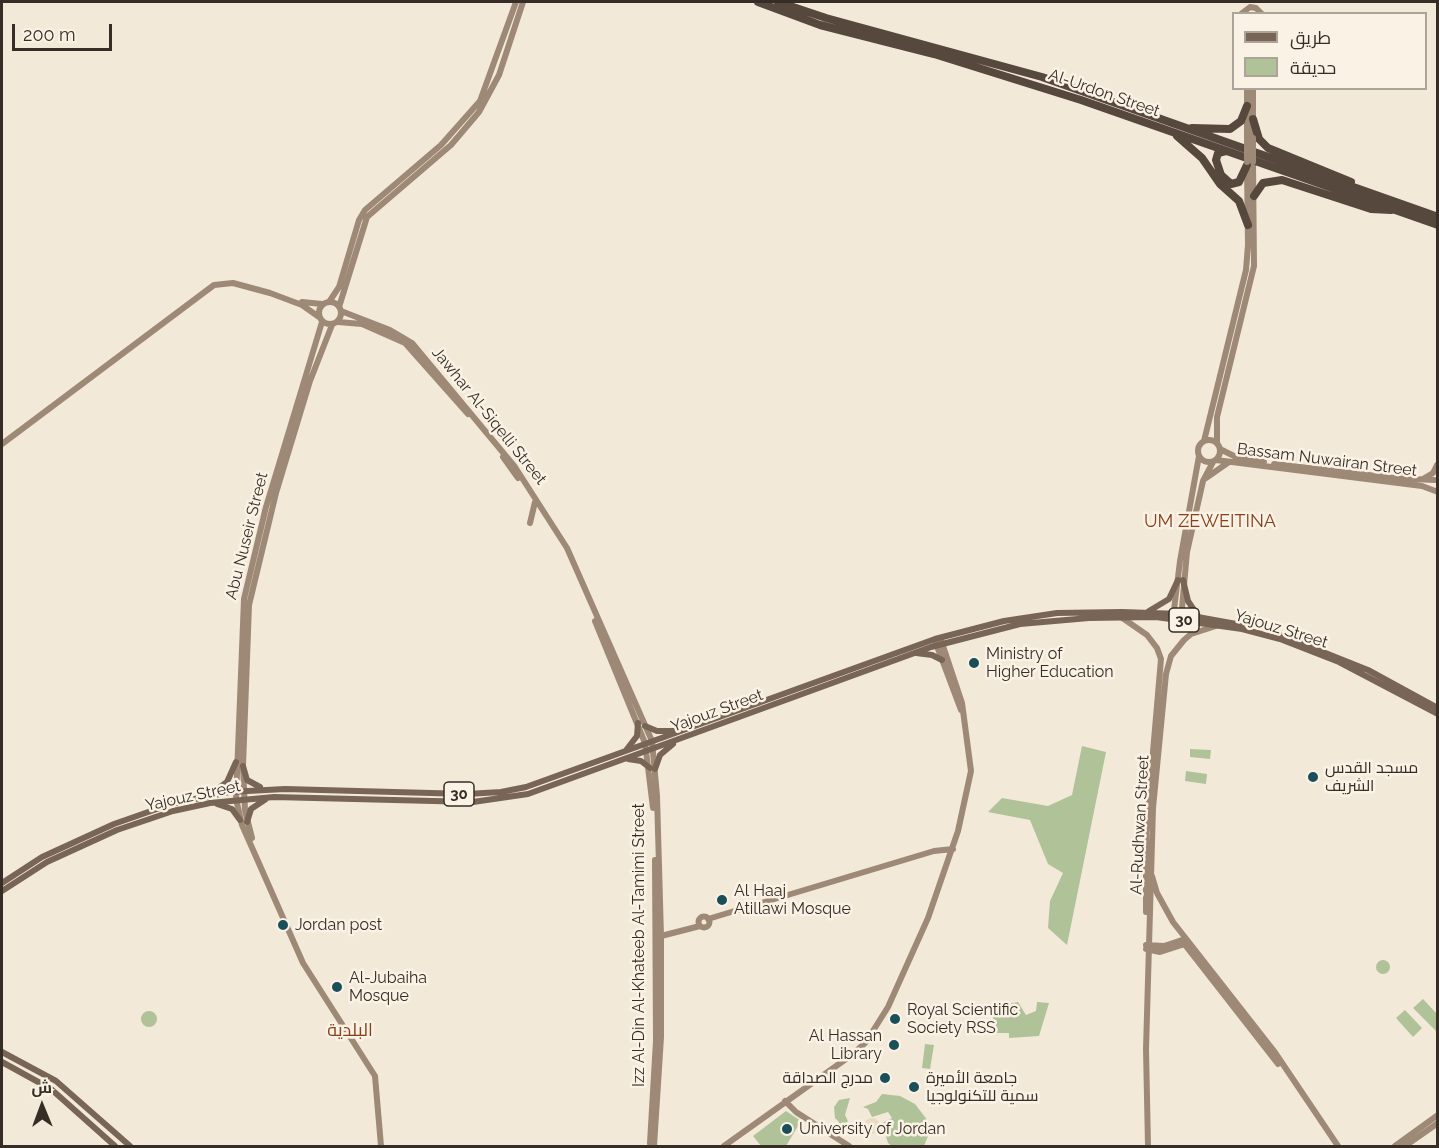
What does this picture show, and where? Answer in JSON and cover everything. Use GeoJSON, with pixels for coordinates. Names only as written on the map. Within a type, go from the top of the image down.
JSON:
{"type":"FeatureCollection","features":[{"type":"Feature","properties":{"kind":"highway","name":"Al-Urdon Street"},"geometry":{"type":"LineString","coordinates":[[758,2],[820,25],[1025,82],[1437,225]]}},
{"type":"Feature","properties":{"kind":"highway","name":"Al-Urdon Street"},"geometry":{"type":"LineString","coordinates":[[778,2],[826,18],[1042,77],[1437,217]]}},
{"type":"Feature","properties":{"kind":"highway"},"geometry":{"type":"LineString","coordinates":[[1185,129],[1230,129],[1241,121],[1247,106]]}},
{"type":"Feature","properties":{"kind":"highway"},"geometry":{"type":"LineString","coordinates":[[1253,119],[1259,139],[1272,151],[1353,182],[1387,199]]}},
{"type":"Feature","properties":{"kind":"highway"},"geometry":{"type":"LineString","coordinates":[[1172,132],[1202,158],[1220,184],[1239,201],[1248,225]]}},
{"type":"Feature","properties":{"kind":"highway"},"geometry":{"type":"LineString","coordinates":[[1226,151],[1218,153],[1216,160],[1221,175],[1229,183],[1238,183],[1249,163]]}},
{"type":"Feature","properties":{"kind":"highway"},"geometry":{"type":"LineString","coordinates":[[1254,195],[1263,183],[1282,180],[1371,210],[1384,212],[1393,209]]}},
{"type":"Feature","properties":{"kind":"main road"},"geometry":{"type":"LineString","coordinates":[[1147,612],[1169,599],[1180,580]]}},
{"type":"Feature","properties":{"kind":"main road"},"geometry":{"type":"LineString","coordinates":[[1180,580],[1188,601],[1198,616]]}},
{"type":"Feature","properties":{"kind":"main road","name":"Yajouz Street"},"geometry":{"type":"LineString","coordinates":[[2,883],[42,857],[84,837],[162,807],[207,796],[264,789],[495,793],[533,785],[987,624],[1041,615],[1147,612],[1263,634],[1328,657],[1437,714]]}},
{"type":"Feature","properties":{"kind":"main road","name":"Yajouz Street"},"geometry":{"type":"LineString","coordinates":[[2,891],[40,866],[117,830],[165,814],[210,803],[274,797],[473,802],[495,800],[537,791],[915,653],[938,641],[1020,624],[1173,616]]}},
{"type":"Feature","properties":{"kind":"main road","name":"Yajouz Street"},"geometry":{"type":"LineString","coordinates":[[1181,617],[1198,616],[1255,628],[1319,648],[1368,670],[1437,708]]}},
{"type":"Feature","properties":{"kind":"main road"},"geometry":{"type":"LineString","coordinates":[[915,653],[932,655],[942,660]]}},
{"type":"Feature","properties":{"kind":"main road"},"geometry":{"type":"LineString","coordinates":[[624,751],[637,736],[641,724],[663,731],[686,729]]}},
{"type":"Feature","properties":{"kind":"main road"},"geometry":{"type":"LineString","coordinates":[[621,760],[639,760],[652,768],[660,755],[680,738]]}},
{"type":"Feature","properties":{"kind":"main road"},"geometry":{"type":"LineString","coordinates":[[207,796],[225,784],[236,762]]}},
{"type":"Feature","properties":{"kind":"main road"},"geometry":{"type":"LineString","coordinates":[[243,766],[249,782],[264,789]]}},
{"type":"Feature","properties":{"kind":"main road"},"geometry":{"type":"LineString","coordinates":[[210,803],[232,809],[243,821],[255,804],[274,797]]}},
{"type":"Feature","properties":{"kind":"main road"},"geometry":{"type":"LineString","coordinates":[[2,1052],[56,1081],[130,1146]]}},
{"type":"Feature","properties":{"kind":"main road"},"geometry":{"type":"LineString","coordinates":[[2,1062],[51,1089],[115,1146]]}},
{"type":"Feature","properties":{"kind":"street"},"geometry":{"type":"LineString","coordinates":[[325,303],[339,287],[364,210],[441,145],[480,101],[516,2]]}},
{"type":"Feature","properties":{"kind":"street"},"geometry":{"type":"LineString","coordinates":[[340,309],[367,218],[451,145],[479,112],[499,75],[523,2]]}},
{"type":"Feature","properties":{"kind":"street"},"geometry":{"type":"LineString","coordinates":[[1243,12],[1253,7],[1260,12]]}},
{"type":"Feature","properties":{"kind":"street"},"geometry":{"type":"LineString","coordinates":[[1247,90],[1250,137]]}},
{"type":"Feature","properties":{"kind":"street"},"geometry":{"type":"LineString","coordinates":[[1181,617],[1180,580],[1199,456],[1198,449],[1204,441],[1246,270],[1253,90]]}},
{"type":"Feature","properties":{"kind":"street"},"geometry":{"type":"LineString","coordinates":[[1173,616],[1203,481],[1219,446],[1216,423],[1254,266],[1254,195],[1249,163]]}},
{"type":"Feature","properties":{"kind":"street","name":"Jawhar Al-Siqelli Street"},"geometry":{"type":"LineString","coordinates":[[201,293],[213,283],[230,280],[305,303],[325,303],[390,330],[412,343],[510,461],[567,548],[641,724]]}},
{"type":"Feature","properties":{"kind":"street","name":"Jawhar Al-Siqelli Street"},"geometry":{"type":"LineString","coordinates":[[201,293],[217,284],[236,284],[296,302],[320,319],[335,323],[362,324],[409,346],[470,416],[535,502],[566,552],[649,742]]}},
{"type":"Feature","properties":{"kind":"street"},"geometry":{"type":"LineString","coordinates":[[2,444],[201,293]]}},
{"type":"Feature","properties":{"kind":"street","name":"Abu Nuseir Street"},"geometry":{"type":"LineString","coordinates":[[243,821],[236,800],[236,762],[242,614],[246,588],[272,486],[325,303]]}},
{"type":"Feature","properties":{"kind":"street","name":"Abu Nuseir Street"},"geometry":{"type":"LineString","coordinates":[[243,821],[243,766],[251,594],[290,448],[340,309]]}},
{"type":"Feature","properties":{"kind":"street"},"geometry":{"type":"LineString","coordinates":[[1204,441],[1219,446]]}},
{"type":"Feature","properties":{"kind":"street","name":"Bassam Nuwairan Street"},"geometry":{"type":"LineString","coordinates":[[1219,446],[1236,457],[1420,483],[1436,491]]}},
{"type":"Feature","properties":{"kind":"street"},"geometry":{"type":"LineString","coordinates":[[1199,456],[1203,461],[1214,461]]}},
{"type":"Feature","properties":{"kind":"street","name":"Bassam Nuwairan Street"},"geometry":{"type":"LineString","coordinates":[[1214,461],[1420,483],[1436,479]]}},
{"type":"Feature","properties":{"kind":"street"},"geometry":{"type":"LineString","coordinates":[[1203,481],[1217,468],[1231,462]]}},
{"type":"Feature","properties":{"kind":"street"},"geometry":{"type":"LineString","coordinates":[[1437,465],[1433,473],[1420,483],[1437,497]]}},
{"type":"Feature","properties":{"kind":"street"},"geometry":{"type":"LineString","coordinates":[[1436,479],[1436,491]]}},
{"type":"Feature","properties":{"kind":"street"},"geometry":{"type":"LineString","coordinates":[[530,523],[535,502]]}},
{"type":"Feature","properties":{"kind":"street"},"geometry":{"type":"LineString","coordinates":[[1121,617],[1152,640],[1165,663]]}},
{"type":"Feature","properties":{"kind":"street"},"geometry":{"type":"LineString","coordinates":[[1150,808],[1165,663],[1187,637],[1219,624]]}},
{"type":"Feature","properties":{"kind":"street"},"geometry":{"type":"LineString","coordinates":[[938,641],[942,660],[965,719]]}},
{"type":"Feature","properties":{"kind":"street"},"geometry":{"type":"LineString","coordinates":[[730,1146],[853,1054],[871,1036],[898,986],[948,864],[971,771],[965,719],[953,670],[938,641]]}},
{"type":"Feature","properties":{"kind":"street","name":"Al-Rudhwan Street"},"geometry":{"type":"LineString","coordinates":[[1151,794],[1167,674],[1165,663]]}},
{"type":"Feature","properties":{"kind":"street","name":"Izz Al-Din Al-Khateeb Al-Tamimi Street"},"geometry":{"type":"LineString","coordinates":[[649,742],[661,936],[661,1037],[652,1146]]}},
{"type":"Feature","properties":{"kind":"street","name":"Izz Al-Din Al-Khateeb Al-Tamimi Street"},"geometry":{"type":"LineString","coordinates":[[652,768],[656,1041],[652,1146]]}},
{"type":"Feature","properties":{"kind":"street","name":"Al-Rudhwan Street"},"geometry":{"type":"LineString","coordinates":[[1147,947],[1150,808]]}},
{"type":"Feature","properties":{"kind":"street","name":"Al-Rudhwan Street"},"geometry":{"type":"LineString","coordinates":[[1148,1146],[1146,886],[1150,808]]}},
{"type":"Feature","properties":{"kind":"street"},"geometry":{"type":"LineString","coordinates":[[243,821],[303,963],[375,1076],[381,1146]]}},
{"type":"Feature","properties":{"kind":"street"},"geometry":{"type":"LineString","coordinates":[[942,850],[956,839]]}},
{"type":"Feature","properties":{"kind":"street"},"geometry":{"type":"LineString","coordinates":[[942,850],[948,864]]}},
{"type":"Feature","properties":{"kind":"street"},"geometry":{"type":"LineString","coordinates":[[661,936],[699,924],[703,917],[709,922],[725,915],[942,850],[952,850]]}},
{"type":"Feature","properties":{"kind":"street"},"geometry":{"type":"LineString","coordinates":[[1150,871],[1165,910],[1185,942],[1293,1083],[1336,1146]]}},
{"type":"Feature","properties":{"kind":"street"},"geometry":{"type":"LineString","coordinates":[[1147,947],[1168,947],[1185,942]]}},
{"type":"Feature","properties":{"kind":"street"},"geometry":{"type":"LineString","coordinates":[[787,1102],[799,1113],[849,1146]]}},
{"type":"Feature","properties":{"kind":"street"},"geometry":{"type":"LineString","coordinates":[[724,1146],[787,1102]]}},
{"type":"Feature","properties":{"kind":"street"},"geometry":{"type":"LineString","coordinates":[[1395,1146],[1437,1115]]}},
{"type":"Feature","properties":{"kind":"street"},"geometry":{"type":"LineString","coordinates":[[1405,1146],[1437,1123]]}},
{"type":"Feature","properties":{"kind":"green space"},"geometry":{"type":"Polygon","coordinates":[[[1082,746],[1106,752],[1067,945],[1048,928],[1050,901],[1063,873],[1048,864],[1030,820],[988,812],[1002,798],[1048,806],[1072,795],[1082,746]]]}},
{"type":"Feature","properties":{"kind":"green space"},"geometry":{"type":"Polygon","coordinates":[[[1190,749],[1211,750],[1210,759],[1190,757],[1190,749]]]}},
{"type":"Feature","properties":{"kind":"green space"},"geometry":{"type":"Polygon","coordinates":[[[1186,771],[1207,774],[1206,784],[1185,781],[1186,771]]]}},
{"type":"Feature","properties":{"kind":"green space"},"geometry":{"type":"Polygon","coordinates":[[[1380,960],[1386,960],[1390,967],[1386,974],[1380,974],[1376,970],[1376,964],[1380,960]]]}},
{"type":"Feature","properties":{"kind":"green space"},"geometry":{"type":"Polygon","coordinates":[[[1423,999],[1437,1014],[1437,1032],[1413,1008],[1423,999]]]}},
{"type":"Feature","properties":{"kind":"green space"},"geometry":{"type":"Polygon","coordinates":[[[1018,1002],[1026,1015],[1036,1011],[1037,1002],[1049,1003],[1039,1036],[1009,1038],[1009,1033],[991,1033],[995,1006],[1018,1002]]]}},
{"type":"Feature","properties":{"kind":"green space"},"geometry":{"type":"Polygon","coordinates":[[[1405,1010],[1422,1028],[1413,1037],[1396,1018],[1405,1010]]]}},
{"type":"Feature","properties":{"kind":"green space"},"geometry":{"type":"Polygon","coordinates":[[[149,1011],[157,1019],[149,1027],[141,1019],[149,1011]]]}},
{"type":"Feature","properties":{"kind":"green space"},"geometry":{"type":"Polygon","coordinates":[[[925,1044],[934,1045],[930,1069],[922,1068],[925,1044]]]}},
{"type":"Feature","properties":{"kind":"green space"},"geometry":{"type":"Polygon","coordinates":[[[882,1094],[900,1096],[915,1104],[928,1121],[930,1131],[924,1146],[892,1146],[888,1143],[882,1123],[892,1118],[888,1112],[872,1117],[868,1109],[863,1107],[876,1102],[882,1094]]]}},
{"type":"Feature","properties":{"kind":"green space"},"geometry":{"type":"Polygon","coordinates":[[[850,1098],[845,1115],[848,1121],[837,1134],[833,1132],[839,1122],[835,1118],[834,1107],[839,1100],[850,1098]]]}},
{"type":"Feature","properties":{"kind":"green space"},"geometry":{"type":"Polygon","coordinates":[[[786,1111],[801,1121],[786,1146],[761,1146],[753,1136],[786,1111]]]}},
{"type":"Feature","properties":{"kind":"shaded area"},"geometry":{"type":"Polygon","coordinates":[[[872,1118],[880,1126],[872,1134],[864,1126],[872,1118]]]}},
{"type":"Feature","properties":{"kind":"place","name":"Ministry of Higher Education"},"geometry":{"type":"Point","coordinates":[974,663]}},
{"type":"Feature","properties":{"kind":"place","name":"مسجد القدس الشريف"},"geometry":{"type":"Point","coordinates":[1313,777]}},
{"type":"Feature","properties":{"kind":"place","name":"Al Haaj Atillawi Mosque"},"geometry":{"type":"Point","coordinates":[722,900]}},
{"type":"Feature","properties":{"kind":"place","name":"Jordan post"},"geometry":{"type":"Point","coordinates":[283,925]}},
{"type":"Feature","properties":{"kind":"place","name":"Al-Jubaiha Mosque"},"geometry":{"type":"Point","coordinates":[337,987]}},
{"type":"Feature","properties":{"kind":"place","name":"Royal Scientific Society RSS"},"geometry":{"type":"Point","coordinates":[895,1019]}},
{"type":"Feature","properties":{"kind":"place","name":"Al Hassan Library"},"geometry":{"type":"Point","coordinates":[894,1045]}},
{"type":"Feature","properties":{"kind":"place","name":"مدرج الصداقة"},"geometry":{"type":"Point","coordinates":[885,1078]}},
{"type":"Feature","properties":{"kind":"place","name":"جامعة الأميرة سمية للتكنولوجيا"},"geometry":{"type":"Point","coordinates":[914,1087]}},
{"type":"Feature","properties":{"kind":"place","name":"University of Jordan"},"geometry":{"type":"Point","coordinates":[787,1129]}},
{"type":"Feature","properties":{"kind":"district","name":"UM ZEWEITINA"},"geometry":{"type":"Point","coordinates":[1210,522]}},
{"type":"Feature","properties":{"kind":"district","name":"البلدية"},"geometry":{"type":"Point","coordinates":[350,1031]}}]}
